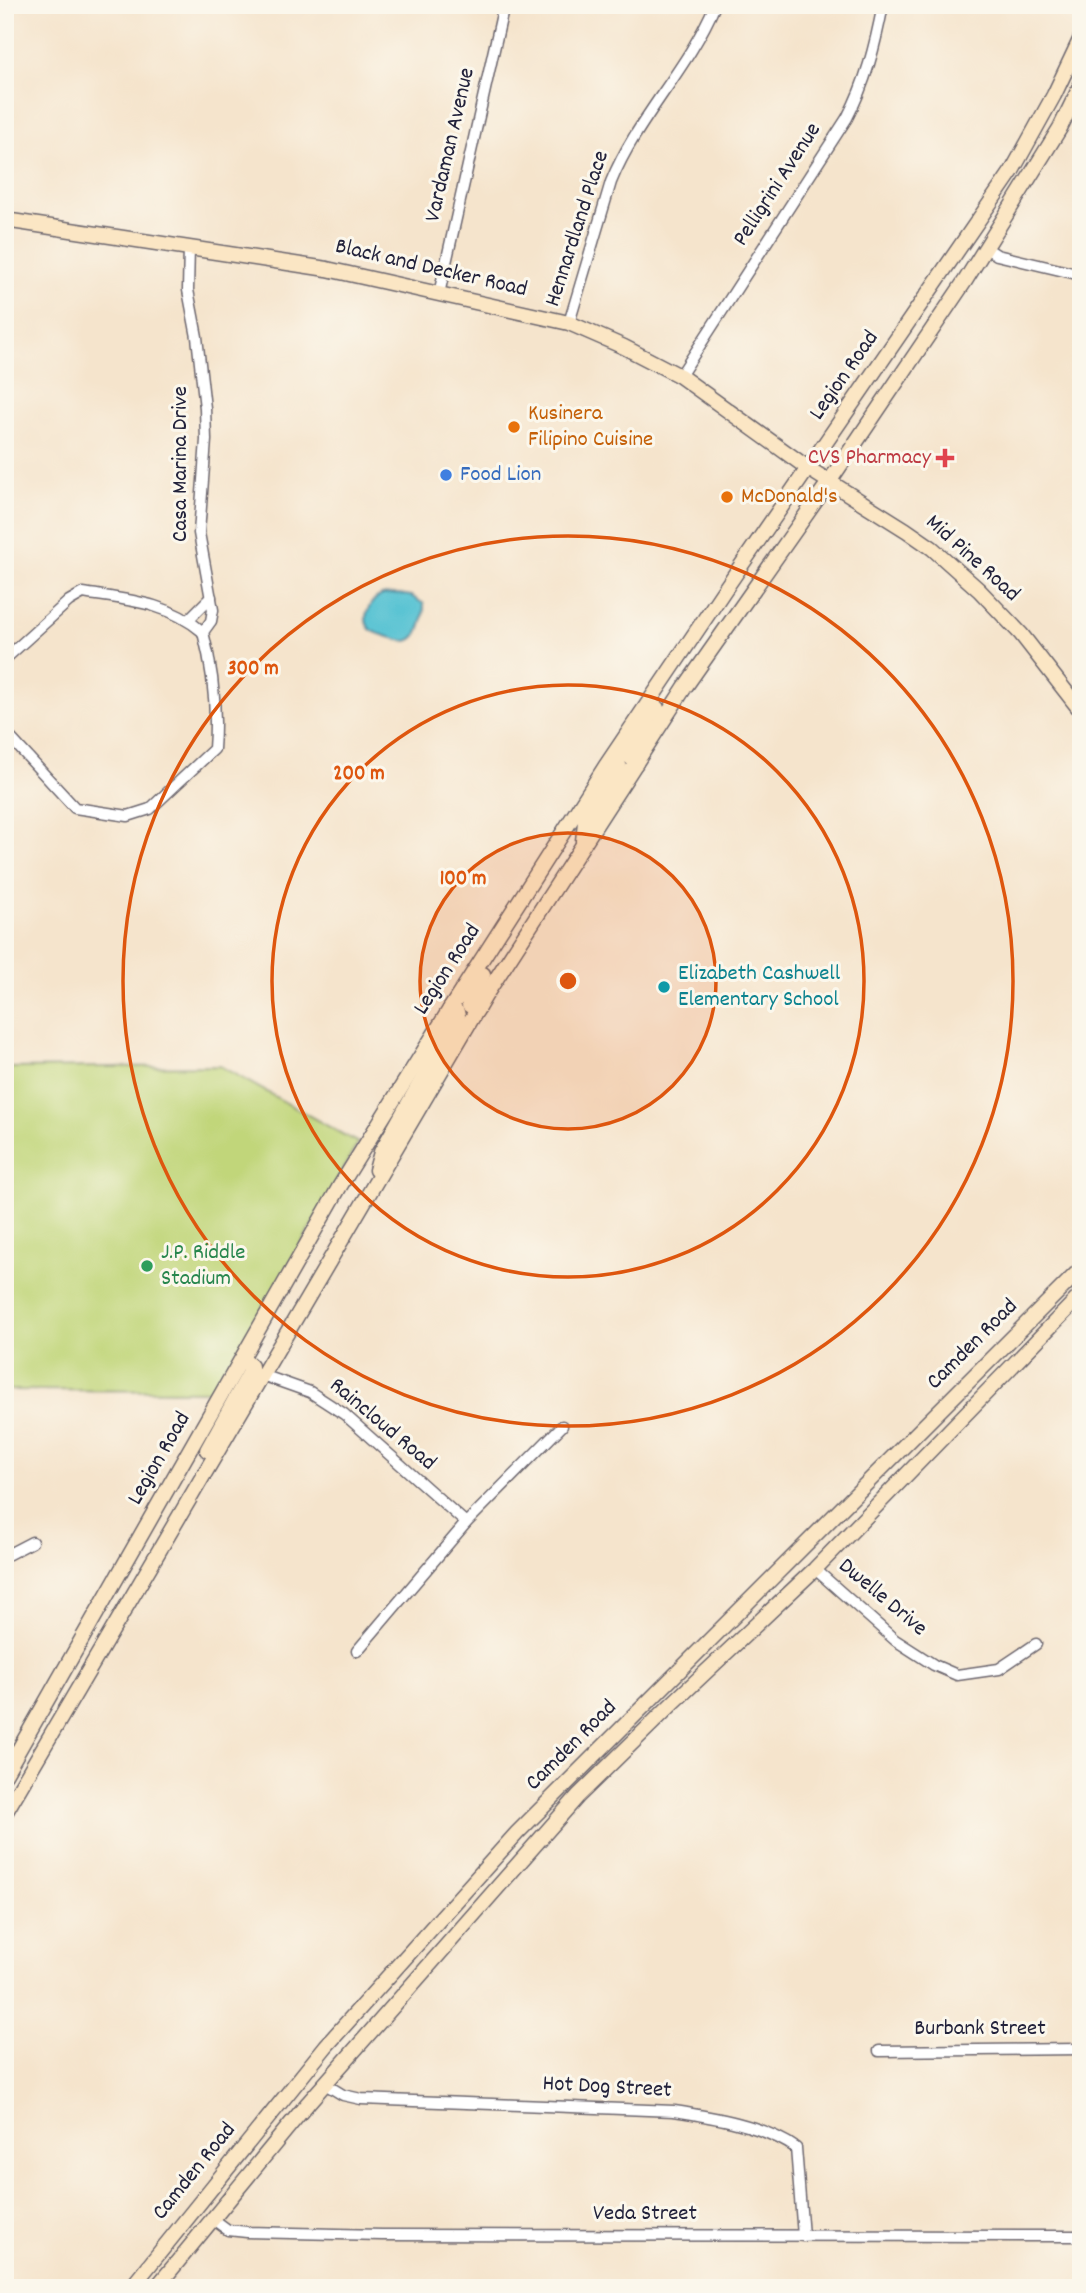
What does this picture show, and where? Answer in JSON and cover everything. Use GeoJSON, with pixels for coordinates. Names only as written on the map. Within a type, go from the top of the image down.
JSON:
{"type":"FeatureCollection","features":[{"type":"Feature","properties":{"kind":"main road","name":"Legion Road"},"geometry":{"type":"LineString","coordinates":[[5,1794],[16,1775],[7,1766],[111,1590],[339,1188],[450,1009],[698,629],[1012,171],[1054,95],[1081,38]]}},
{"type":"Feature","properties":{"kind":"main road","name":"Legion Road"},"geometry":{"type":"LineString","coordinates":[[5,1813],[477,1010],[685,687],[829,482],[986,248],[1060,128],[1081,85]]}},
{"type":"Feature","properties":{"kind":"main road","name":"Black and Decker Road"},"geometry":{"type":"LineString","coordinates":[[5,220],[327,269],[569,323],[680,376],[809,469]]}},
{"type":"Feature","properties":{"kind":"main road","name":"Mid Pine Road"},"geometry":{"type":"LineString","coordinates":[[809,469],[906,530],[959,572],[1021,634],[1081,711]]}},
{"type":"Feature","properties":{"kind":"main road"},"geometry":{"type":"LineString","coordinates":[[636,762],[629,753],[681,669],[698,629]]}},
{"type":"Feature","properties":{"kind":"main road"},"geometry":{"type":"LineString","coordinates":[[582,846],[585,822],[618,767],[616,753]]}},
{"type":"Feature","properties":{"kind":"main road"},"geometry":{"type":"LineString","coordinates":[[477,1010],[469,1005],[469,998],[540,883],[548,858]]}},
{"type":"Feature","properties":{"kind":"main road"},"geometry":{"type":"LineString","coordinates":[[370,1191],[381,1152],[458,1016],[457,1012],[450,1009]]}},
{"type":"Feature","properties":{"kind":"main road","name":"Camden Road"},"geometry":{"type":"LineString","coordinates":[[131,2288],[326,2046],[517,1833],[1081,1269]]}},
{"type":"Feature","properties":{"kind":"main road","name":"Camden Road"},"geometry":{"type":"LineString","coordinates":[[156,2288],[325,2084],[578,1796],[816,1569],[1081,1295]]}},
{"type":"Feature","properties":{"kind":"main road"},"geometry":{"type":"LineString","coordinates":[[178,1518],[181,1497],[251,1370],[251,1366],[243,1359]]}},
{"type":"Feature","properties":{"kind":"main road"},"geometry":{"type":"LineString","coordinates":[[32,1766],[29,1756],[110,1606],[111,1590]]}},
{"type":"Feature","properties":{"kind":"street","name":"Vardaman Avenue"},"geometry":{"type":"LineString","coordinates":[[439,294],[504,5]]}},
{"type":"Feature","properties":{"kind":"street","name":"Hennardland Place"},"geometry":{"type":"LineString","coordinates":[[569,323],[611,182],[620,162],[629,144],[682,68],[715,5]]}},
{"type":"Feature","properties":{"kind":"street","name":"Pelligrini Avenue"},"geometry":{"type":"LineString","coordinates":[[680,376],[847,118],[866,77],[883,5]]}},
{"type":"Feature","properties":{"kind":"street","name":"Casa Marina Drive"},"geometry":{"type":"LineString","coordinates":[[188,247],[188,290],[205,408],[206,440],[199,533],[213,610],[211,621]]}},
{"type":"Feature","properties":{"kind":"street"},"geometry":{"type":"LineString","coordinates":[[986,248],[996,255],[1081,275]]}},
{"type":"Feature","properties":{"kind":"street"},"geometry":{"type":"LineString","coordinates":[[5,659],[69,601],[83,593],[150,603],[188,620],[203,632],[209,657],[216,723],[214,749],[150,809],[128,816],[75,808],[5,732]]}},
{"type":"Feature","properties":{"kind":"street"},"geometry":{"type":"LineString","coordinates":[[188,620],[211,597]]}},
{"type":"Feature","properties":{"kind":"street"},"geometry":{"type":"LineString","coordinates":[[199,607],[211,621],[203,632]]}},
{"type":"Feature","properties":{"kind":"street","name":"Raincloud Road"},"geometry":{"type":"LineString","coordinates":[[262,1375],[310,1392],[344,1415],[466,1523]]}},
{"type":"Feature","properties":{"kind":"street"},"geometry":{"type":"LineString","coordinates":[[357,1651],[466,1523],[562,1426]]}},
{"type":"Feature","properties":{"kind":"street"},"geometry":{"type":"LineString","coordinates":[[5,1556],[32,1542]]}},
{"type":"Feature","properties":{"kind":"street","name":"Dwelle Drive"},"geometry":{"type":"LineString","coordinates":[[816,1569],[895,1640],[934,1665],[957,1675],[999,1669],[1036,1644]]}},
{"type":"Feature","properties":{"kind":"street","name":"Burbank Street"},"geometry":{"type":"LineString","coordinates":[[879,2051],[1081,2049]]}},
{"type":"Feature","properties":{"kind":"street","name":"Hot Dog Street"},"geometry":{"type":"LineString","coordinates":[[325,2084],[343,2095],[361,2099],[674,2111],[720,2118],[779,2136],[796,2148],[803,2236]]}},
{"type":"Feature","properties":{"kind":"street","name":"Veda Street"},"geometry":{"type":"LineString","coordinates":[[213,2219],[228,2230],[247,2232],[1081,2236]]}},
{"type":"Feature","properties":{"kind":"green space","name":"J.P. Riddle Stadium"},"geometry":{"type":"Polygon","coordinates":[[[220,1066],[358,1143],[219,1391],[5,1390],[5,1068],[220,1066]]]}},
{"type":"Feature","properties":{"kind":"water"},"geometry":{"type":"Polygon","coordinates":[[[382,595],[411,596],[424,604],[418,632],[411,640],[376,633],[367,624],[368,609],[374,600],[382,595]]]}},
{"type":"Feature","properties":{"kind":"place","name":"Kusinera Filipino Cuisine"},"geometry":{"type":"Point","coordinates":[514,427]}},
{"type":"Feature","properties":{"kind":"place","name":"CVS Pharmacy"},"geometry":{"type":"Point","coordinates":[945,458]}},
{"type":"Feature","properties":{"kind":"place","name":"Food Lion"},"geometry":{"type":"Point","coordinates":[446,475]}},
{"type":"Feature","properties":{"kind":"place","name":"McDonald's"},"geometry":{"type":"Point","coordinates":[727,497]}},
{"type":"Feature","properties":{"kind":"place","name":"Elizabeth Cashwell Elementary School"},"geometry":{"type":"Point","coordinates":[664,987]}},
{"type":"Feature","properties":{"kind":"place","name":"J.P. Riddle Stadium"},"geometry":{"type":"Point","coordinates":[147,1266]}}]}
